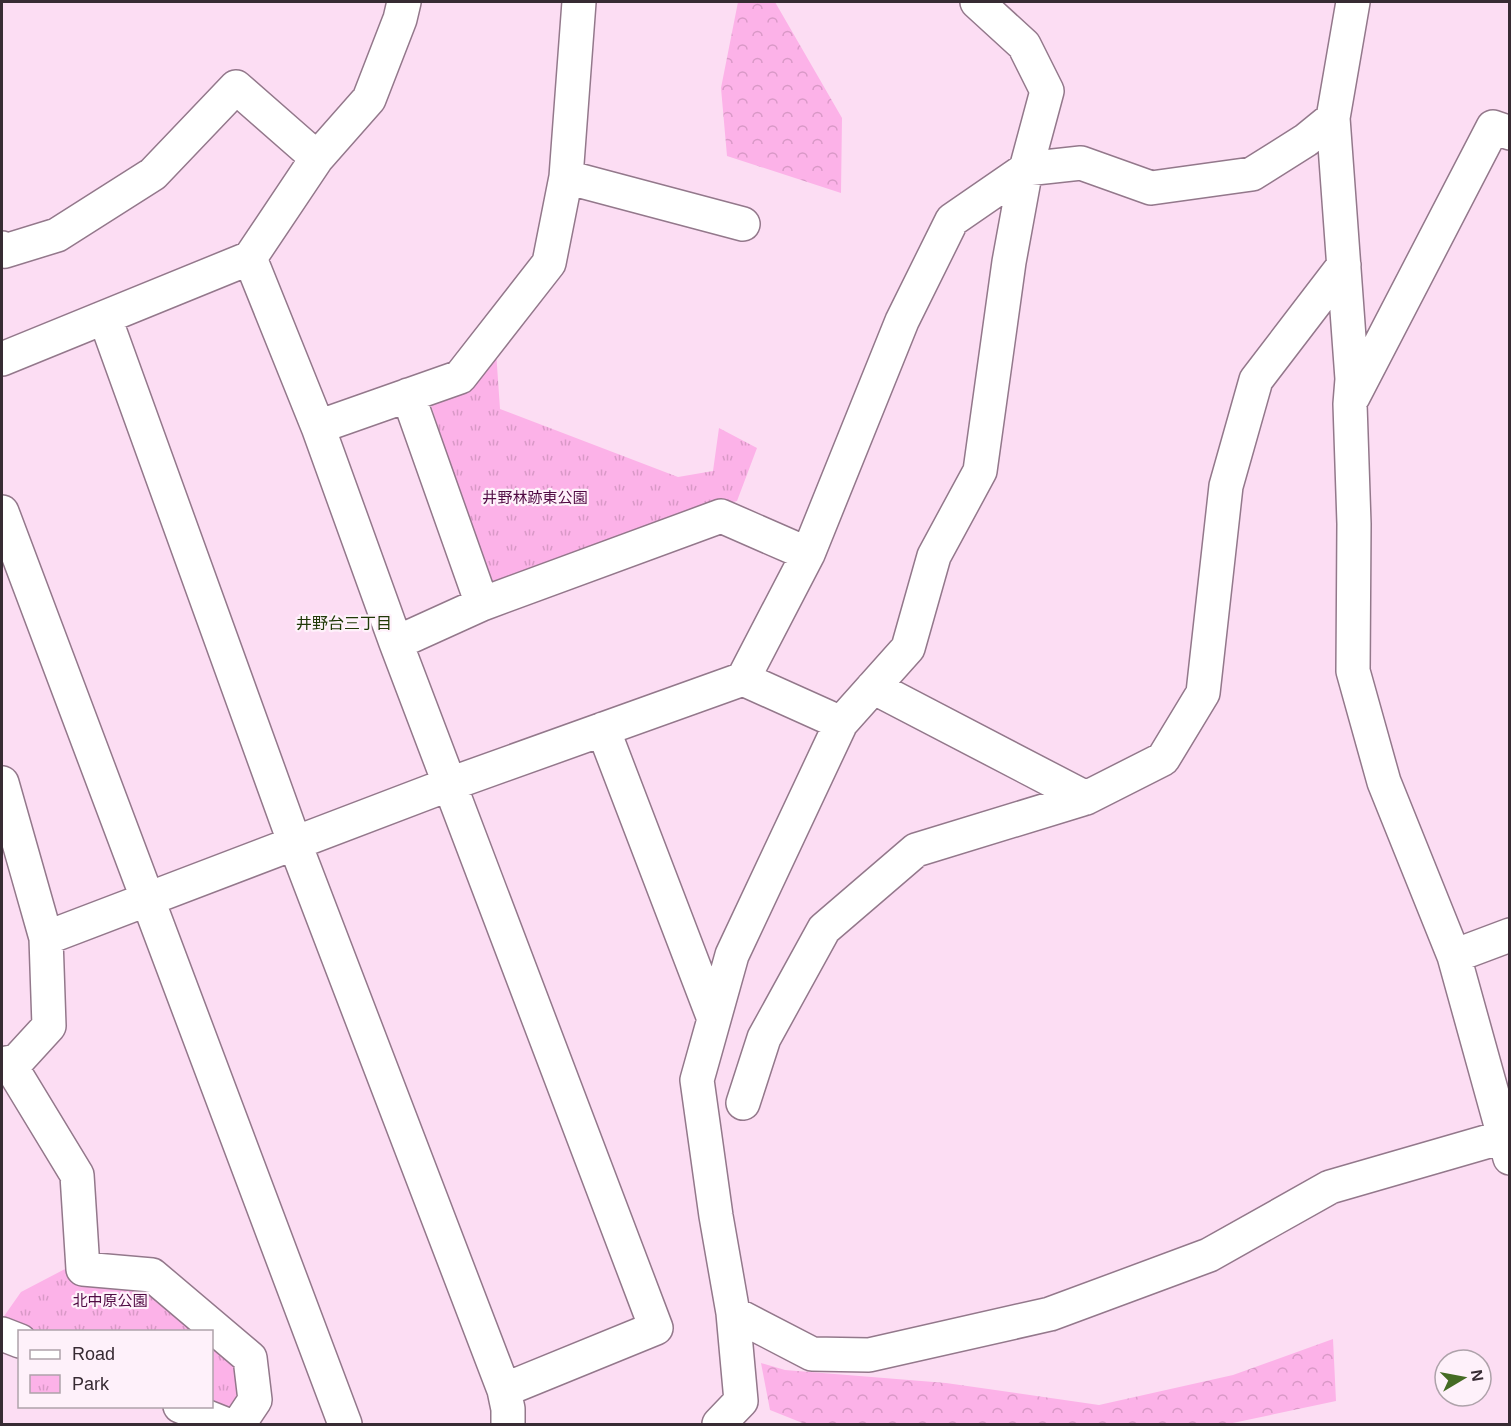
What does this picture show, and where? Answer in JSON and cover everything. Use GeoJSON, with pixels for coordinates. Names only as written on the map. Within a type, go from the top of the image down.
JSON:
{"type":"FeatureCollection","features":[{"type":"Feature","properties":{"kind":"street"},"geometry":{"type":"LineString","coordinates":[[2,359],[250,258],[317,158],[369,99],[400,19],[404,2]]}},
{"type":"Feature","properties":{"kind":"street"},"geometry":{"type":"LineString","coordinates":[[318,427],[460,377],[549,263],[566,177],[579,2]]}},
{"type":"Feature","properties":{"kind":"street"},"geometry":{"type":"LineString","coordinates":[[719,1425],[741,1401],[733,1312],[716,1216],[697,1080],[732,955],[841,723],[909,648],[934,556],[980,471],[1009,262],[1026,170],[1047,91],[1024,45],[977,2]]}},
{"type":"Feature","properties":{"kind":"street"},"geometry":{"type":"LineString","coordinates":[[733,1312],[813,1354],[869,1355],[1050,1314],[1209,1255],[1330,1186],[1506,1147],[1454,956],[1384,782],[1353,670],[1354,524],[1350,404],[1352,380],[1333,118],[1353,2]]}},
{"type":"Feature","properties":{"kind":"street"},"geometry":{"type":"LineString","coordinates":[[2,248],[5,251],[57,235],[153,174],[236,87],[317,158]]}},
{"type":"Feature","properties":{"kind":"street"},"geometry":{"type":"LineString","coordinates":[[46,938],[450,784],[743,679],[808,554],[902,321],[952,220],[1026,170],[1081,164],[1151,188],[1252,174],[1306,140],[1333,118]]}},
{"type":"Feature","properties":{"kind":"street"},"geometry":{"type":"LineString","coordinates":[[1350,404],[1493,127],[1509,133]]}},
{"type":"Feature","properties":{"kind":"street"},"geometry":{"type":"LineString","coordinates":[[566,177],[743,224]]}},
{"type":"Feature","properties":{"kind":"street"},"geometry":{"type":"LineString","coordinates":[[250,258],[318,427],[396,643],[656,1328],[504,1390]]}},
{"type":"Feature","properties":{"kind":"street"},"geometry":{"type":"LineString","coordinates":[[743,1103],[764,1038],[825,929],[916,850],[1086,798],[1162,759],[1203,693],[1226,486],[1256,380],[1344,265]]}},
{"type":"Feature","properties":{"kind":"street"},"geometry":{"type":"LineString","coordinates":[[105,318],[295,844],[504,1390],[508,1409],[508,1425]]}},
{"type":"Feature","properties":{"kind":"street"},"geometry":{"type":"LineString","coordinates":[[408,395],[482,604]]}},
{"type":"Feature","properties":{"kind":"street"},"geometry":{"type":"LineString","coordinates":[[2,512],[146,901],[345,1425]]}},
{"type":"Feature","properties":{"kind":"street"},"geometry":{"type":"LineString","coordinates":[[396,643],[482,604],[721,516],[808,554]]}},
{"type":"Feature","properties":{"kind":"street"},"geometry":{"type":"LineString","coordinates":[[743,679],[841,723]]}},
{"type":"Feature","properties":{"kind":"street"},"geometry":{"type":"LineString","coordinates":[[873,687],[1086,798]]}},
{"type":"Feature","properties":{"kind":"street"},"geometry":{"type":"LineString","coordinates":[[603,729],[714,1018]]}},
{"type":"Feature","properties":{"kind":"street"},"geometry":{"type":"LineString","coordinates":[[2,783],[46,938],[49,1026],[17,1061],[5,1064],[77,1175],[83,1269],[152,1275],[250,1358],[255,1400],[239,1425]]}},
{"type":"Feature","properties":{"kind":"street"},"geometry":{"type":"LineString","coordinates":[[1454,956],[1509,935]]}},
{"type":"Feature","properties":{"kind":"street"},"geometry":{"type":"LineString","coordinates":[[2,1334],[18,1340]]}},
{"type":"Feature","properties":{"kind":"street"},"geometry":{"type":"LineString","coordinates":[[182,1408],[225,1425]]}},
{"type":"Feature","properties":{"kind":"green space"},"geometry":{"type":"Polygon","coordinates":[[[738,2],[775,2],[842,118],[841,193],[727,156],[721,88],[738,2]]]}},
{"type":"Feature","properties":{"kind":"green space","name":"井野林跡東公園"},"geometry":{"type":"Polygon","coordinates":[[[493,307],[500,409],[678,477],[713,471],[719,428],[757,448],[737,501],[693,513],[490,587],[429,399],[493,307]]]}},
{"type":"Feature","properties":{"kind":"green space","name":"北中原公園"},"geometry":{"type":"Polygon","coordinates":[[[65,1269],[144,1269],[250,1358],[237,1424],[213,1407],[213,1330],[18,1331],[2,1319],[21,1292],[65,1269]]]}},
{"type":"Feature","properties":{"kind":"green space"},"geometry":{"type":"Polygon","coordinates":[[[1333,1339],[1336,1401],[1228,1424],[805,1424],[770,1410],[761,1363],[785,1370],[946,1383],[1099,1405],[1233,1375],[1333,1339]]]}},
{"type":"Feature","properties":{"kind":"district","name":"井野台三丁目"},"geometry":{"type":"Point","coordinates":[344,623]}}]}
